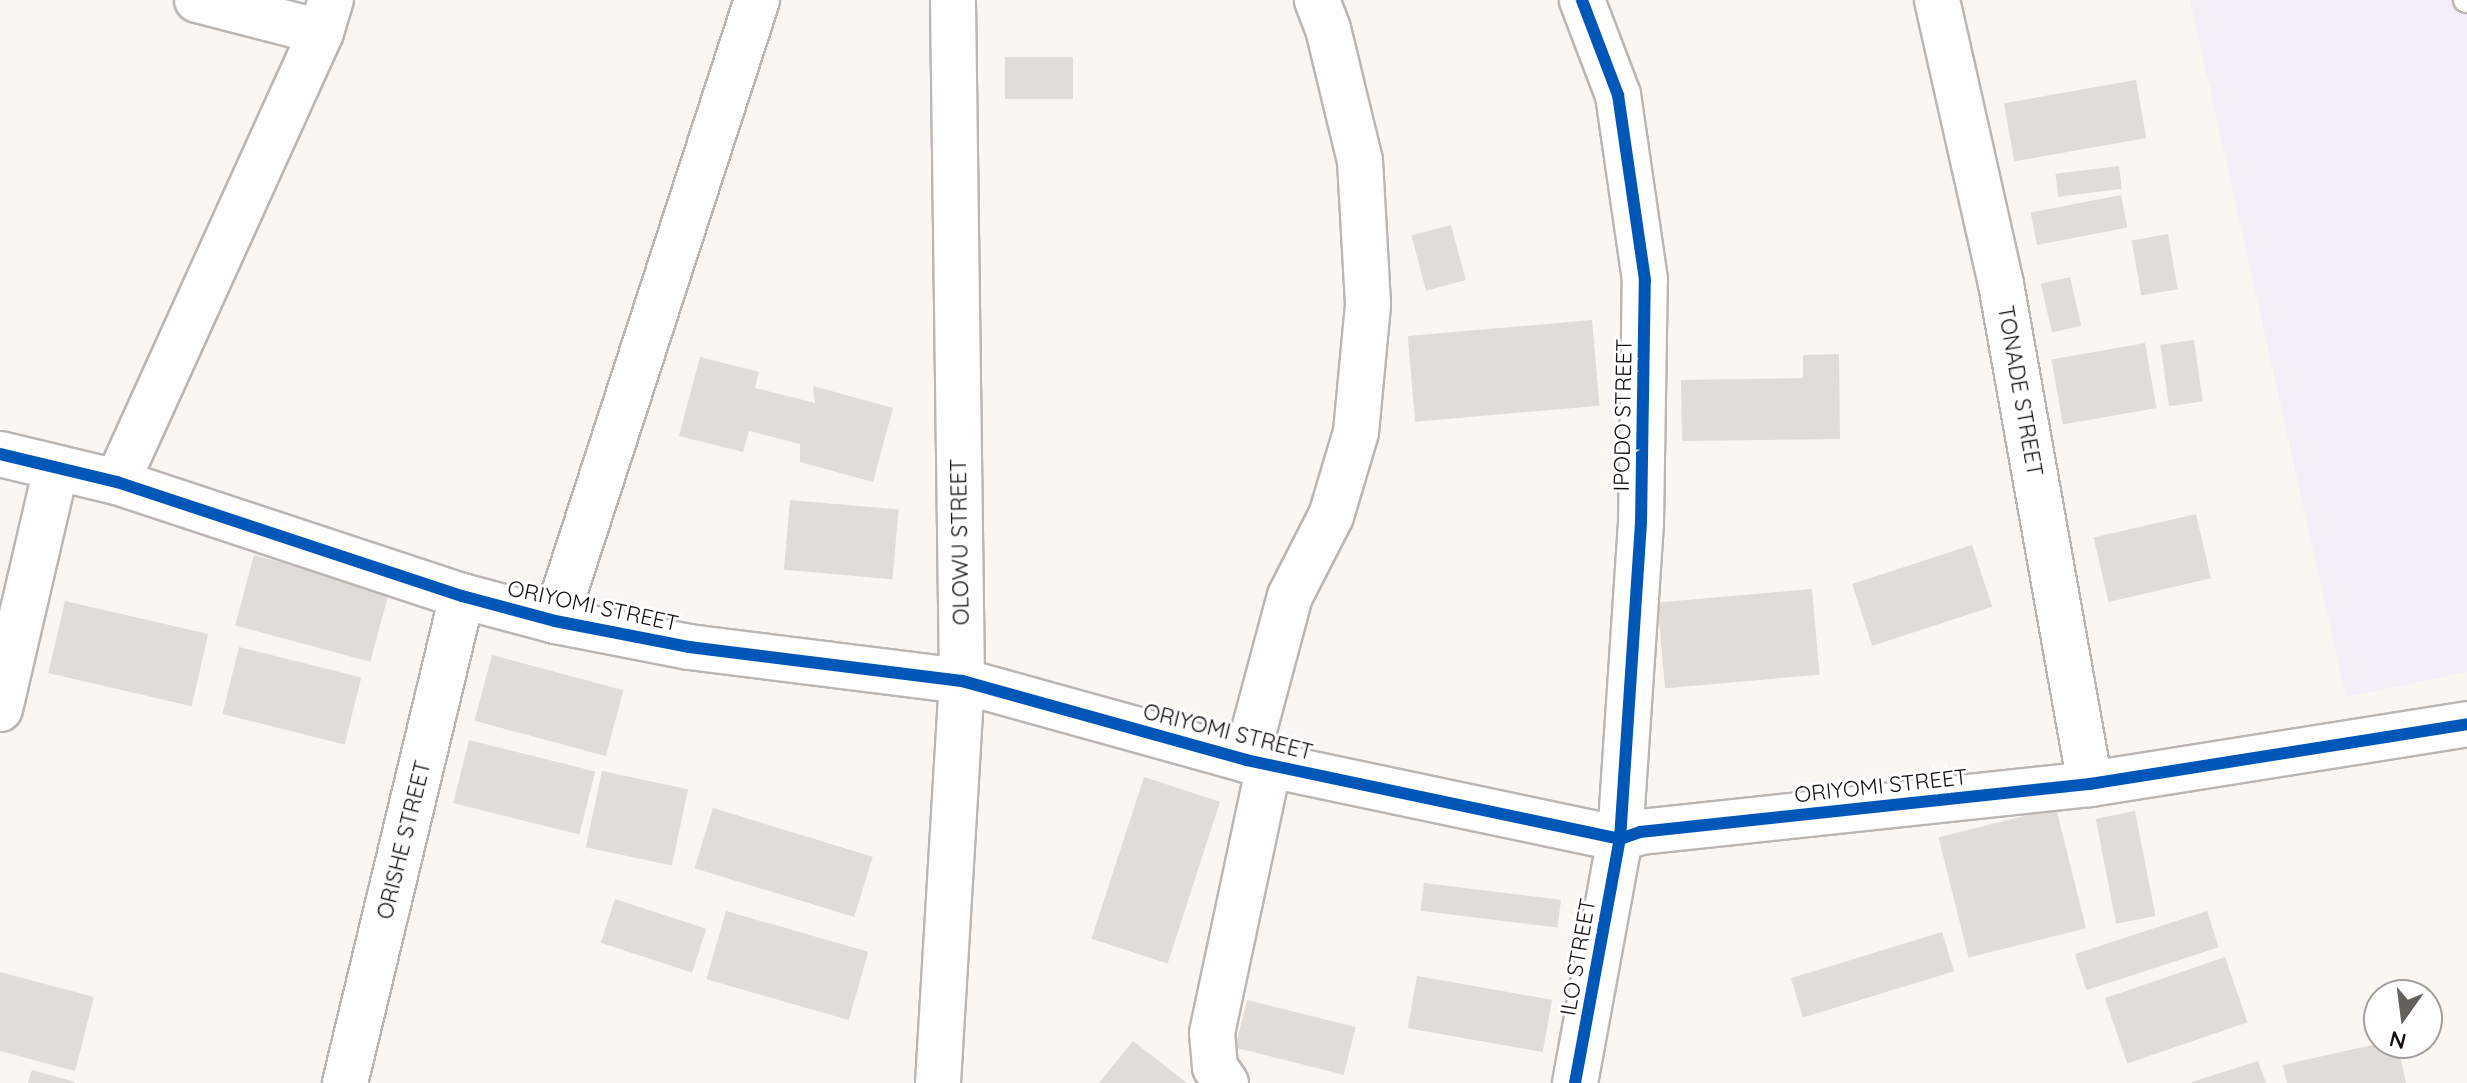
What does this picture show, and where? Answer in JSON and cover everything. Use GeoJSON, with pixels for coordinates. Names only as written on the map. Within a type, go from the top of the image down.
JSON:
{"type":"FeatureCollection","features":[{"type":"Feature","properties":{"kind":"street"},"geometry":{"type":"LineString","coordinates":[[117,482],[326,16],[197,0]]}},
{"type":"Feature","properties":{"kind":"street"},"geometry":{"type":"LineString","coordinates":[[555,621],[757,0]]}},
{"type":"Feature","properties":{"kind":"street","name":"OLOWU STREET"},"geometry":{"type":"LineString","coordinates":[[938,1083],[962,681],[953,0]]}},
{"type":"Feature","properties":{"kind":"street"},"geometry":{"type":"LineString","coordinates":[[1226,1083],[1215,1067],[1212,1033],[1258,762],[1290,596],[1331,516],[1356,432],[1367,318],[1360,161],[1328,29],[1317,0]]}},
{"type":"Feature","properties":{"kind":"street","name":"IPODO STREET"},"geometry":{"type":"LineString","coordinates":[[1582,0],[1618,95],[1645,280],[1641,523],[1620,839]]}},
{"type":"Feature","properties":{"kind":"street","name":"TONADE STREET"},"geometry":{"type":"LineString","coordinates":[[1937,0],[2001,284],[2090,784]]}},
{"type":"Feature","properties":{"kind":"street","name":"ORIYOMI STREET"},"geometry":{"type":"LineString","coordinates":[[0,454],[117,482],[462,596],[555,621],[689,647],[962,681],[1258,762],[1620,839],[1640,832],[2090,784],[2467,724]]}},
{"type":"Feature","properties":{"kind":"street"},"geometry":{"type":"LineString","coordinates":[[0,709],[56,468]]}},
{"type":"Feature","properties":{"kind":"street","name":"ORISHE STREET"},"geometry":{"type":"LineString","coordinates":[[345,1083],[462,596]]}},
{"type":"Feature","properties":{"kind":"street","name":"ILO STREET"},"geometry":{"type":"LineString","coordinates":[[1575,1083],[1620,839]]}},
{"type":"Feature","properties":{"kind":"shaded area"},"geometry":{"type":"Polygon","coordinates":[[[2190,0],[2467,0],[2467,672],[2346,697],[2190,0]]]}},
{"type":"Feature","properties":{"kind":"building"},"geometry":{"type":"Polygon","coordinates":[[[1005,57],[1073,57],[1073,99],[1005,99],[1005,57]]]}},
{"type":"Feature","properties":{"kind":"building"},"geometry":{"type":"Polygon","coordinates":[[[2136,80],[2146,138],[2014,161],[2004,103],[2136,80]]]}},
{"type":"Feature","properties":{"kind":"building"},"geometry":{"type":"Polygon","coordinates":[[[2119,166],[2122,189],[2058,197],[2055,174],[2119,166]]]}},
{"type":"Feature","properties":{"kind":"building"},"geometry":{"type":"Polygon","coordinates":[[[2121,195],[2127,227],[2037,245],[2031,213],[2121,195]]]}},
{"type":"Feature","properties":{"kind":"building"},"geometry":{"type":"Polygon","coordinates":[[[1451,225],[1466,280],[1426,291],[1411,236],[1451,225]]]}},
{"type":"Feature","properties":{"kind":"building"},"geometry":{"type":"Polygon","coordinates":[[[2168,234],[2178,289],[2141,296],[2132,240],[2168,234]]]}},
{"type":"Feature","properties":{"kind":"building"},"geometry":{"type":"Polygon","coordinates":[[[2070,277],[2081,326],[2052,332],[2041,284],[2070,277]]]}},
{"type":"Feature","properties":{"kind":"building"},"geometry":{"type":"Polygon","coordinates":[[[1592,320],[1599,406],[1415,422],[1408,336],[1592,320]]]}},
{"type":"Feature","properties":{"kind":"building"},"geometry":{"type":"Polygon","coordinates":[[[2194,340],[2203,401],[2169,406],[2160,345],[2194,340]]]}},
{"type":"Feature","properties":{"kind":"building"},"geometry":{"type":"Polygon","coordinates":[[[2145,343],[2156,408],[2063,424],[2051,359],[2145,343]]]}},
{"type":"Feature","properties":{"kind":"building"},"geometry":{"type":"Polygon","coordinates":[[[1839,354],[1840,439],[1682,441],[1681,380],[1803,378],[1803,355],[1839,354]]]}},
{"type":"Feature","properties":{"kind":"building"},"geometry":{"type":"Polygon","coordinates":[[[700,357],[759,372],[755,388],[815,403],[813,386],[893,408],[873,482],[800,462],[800,444],[749,431],[743,452],[679,436],[700,357]]]}},
{"type":"Feature","properties":{"kind":"building"},"geometry":{"type":"Polygon","coordinates":[[[790,500],[899,509],[892,579],[784,570],[790,500]]]}},
{"type":"Feature","properties":{"kind":"building"},"geometry":{"type":"Polygon","coordinates":[[[2196,514],[2211,578],[2109,602],[2094,538],[2196,514]]]}},
{"type":"Feature","properties":{"kind":"building"},"geometry":{"type":"Polygon","coordinates":[[[1972,545],[1992,607],[1872,646],[1852,584],[1972,545]]]}},
{"type":"Feature","properties":{"kind":"building"},"geometry":{"type":"Polygon","coordinates":[[[254,555],[389,591],[370,662],[235,626],[254,555]]]}},
{"type":"Feature","properties":{"kind":"building"},"geometry":{"type":"Polygon","coordinates":[[[1812,589],[1819,675],[1665,688],[1658,603],[1812,589]]]}},
{"type":"Feature","properties":{"kind":"building"},"geometry":{"type":"Polygon","coordinates":[[[65,601],[208,634],[192,706],[48,673],[65,601]]]}},
{"type":"Feature","properties":{"kind":"building"},"geometry":{"type":"Polygon","coordinates":[[[239,647],[361,677],[345,744],[222,714],[239,647]]]}},
{"type":"Feature","properties":{"kind":"building"},"geometry":{"type":"Polygon","coordinates":[[[492,655],[623,690],[606,756],[474,721],[492,655]]]}},
{"type":"Feature","properties":{"kind":"building"},"geometry":{"type":"Polygon","coordinates":[[[469,740],[595,771],[579,835],[453,803],[469,740]]]}},
{"type":"Feature","properties":{"kind":"building"},"geometry":{"type":"Polygon","coordinates":[[[602,771],[688,789],[672,866],[586,847],[602,771]]]}},
{"type":"Feature","properties":{"kind":"building"},"geometry":{"type":"Polygon","coordinates":[[[1144,777],[1220,802],[1168,963],[1091,939],[1144,777]]]}},
{"type":"Feature","properties":{"kind":"building"},"geometry":{"type":"Polygon","coordinates":[[[713,808],[873,857],[854,917],[695,868],[713,808]]]}},
{"type":"Feature","properties":{"kind":"building"},"geometry":{"type":"Polygon","coordinates":[[[2056,808],[2086,928],[1969,958],[1939,837],[2056,808]]]}},
{"type":"Feature","properties":{"kind":"building"},"geometry":{"type":"Polygon","coordinates":[[[2135,811],[2155,916],[2116,924],[2096,819],[2135,811]]]}},
{"type":"Feature","properties":{"kind":"building"},"geometry":{"type":"Polygon","coordinates":[[[1424,883],[1561,900],[1558,928],[1421,911],[1424,883]]]}},
{"type":"Feature","properties":{"kind":"building"},"geometry":{"type":"Polygon","coordinates":[[[615,899],[706,929],[692,972],[601,943],[615,899]]]}},
{"type":"Feature","properties":{"kind":"building"},"geometry":{"type":"Polygon","coordinates":[[[726,911],[868,952],[849,1020],[706,979],[726,911]]]}},
{"type":"Feature","properties":{"kind":"building"},"geometry":{"type":"Polygon","coordinates":[[[2207,911],[2219,947],[2087,990],[2075,954],[2207,911]]]}},
{"type":"Feature","properties":{"kind":"building"},"geometry":{"type":"Polygon","coordinates":[[[1942,932],[1954,971],[1803,1017],[1791,978],[1942,932]]]}},
{"type":"Feature","properties":{"kind":"building"},"geometry":{"type":"Polygon","coordinates":[[[2225,957],[2247,1022],[2127,1064],[2105,998],[2225,957]]]}},
{"type":"Feature","properties":{"kind":"building"},"geometry":{"type":"Polygon","coordinates":[[[0,972],[94,997],[75,1071],[0,1051],[0,972]]]}},
{"type":"Feature","properties":{"kind":"building"},"geometry":{"type":"Polygon","coordinates":[[[1417,976],[1552,1000],[1543,1052],[1408,1028],[1417,976]]]}},
{"type":"Feature","properties":{"kind":"building"},"geometry":{"type":"Polygon","coordinates":[[[1247,1000],[1356,1027],[1344,1075],[1235,1048],[1247,1000]]]}},
{"type":"Feature","properties":{"kind":"building"},"geometry":{"type":"Polygon","coordinates":[[[1133,1041],[1187,1083],[1099,1083],[1133,1041]]]}},
{"type":"Feature","properties":{"kind":"building"},"geometry":{"type":"Polygon","coordinates":[[[2363,1047],[2363,1059],[2401,1059],[2406,1083],[2287,1083],[2283,1065],[2363,1047]]]}},
{"type":"Feature","properties":{"kind":"building"},"geometry":{"type":"Polygon","coordinates":[[[2258,1061],[2266,1083],[2192,1083],[2192,1082],[2258,1061]]]}},
{"type":"Feature","properties":{"kind":"building"},"geometry":{"type":"Polygon","coordinates":[[[32,1070],[75,1082],[28,1083],[32,1070]]]}},
{"type":"Feature","properties":{"kind":"cycle path"},"geometry":{"type":"LineString","coordinates":[[1575,1083],[1620,839],[1641,523],[1645,280],[1618,95],[1582,0]]}},
{"type":"Feature","properties":{"kind":"cycle path"},"geometry":{"type":"LineString","coordinates":[[0,454],[117,482],[462,596],[555,621],[689,647],[962,681],[1246,760],[1620,839],[1640,832],[2090,784],[2467,724]]}}]}
